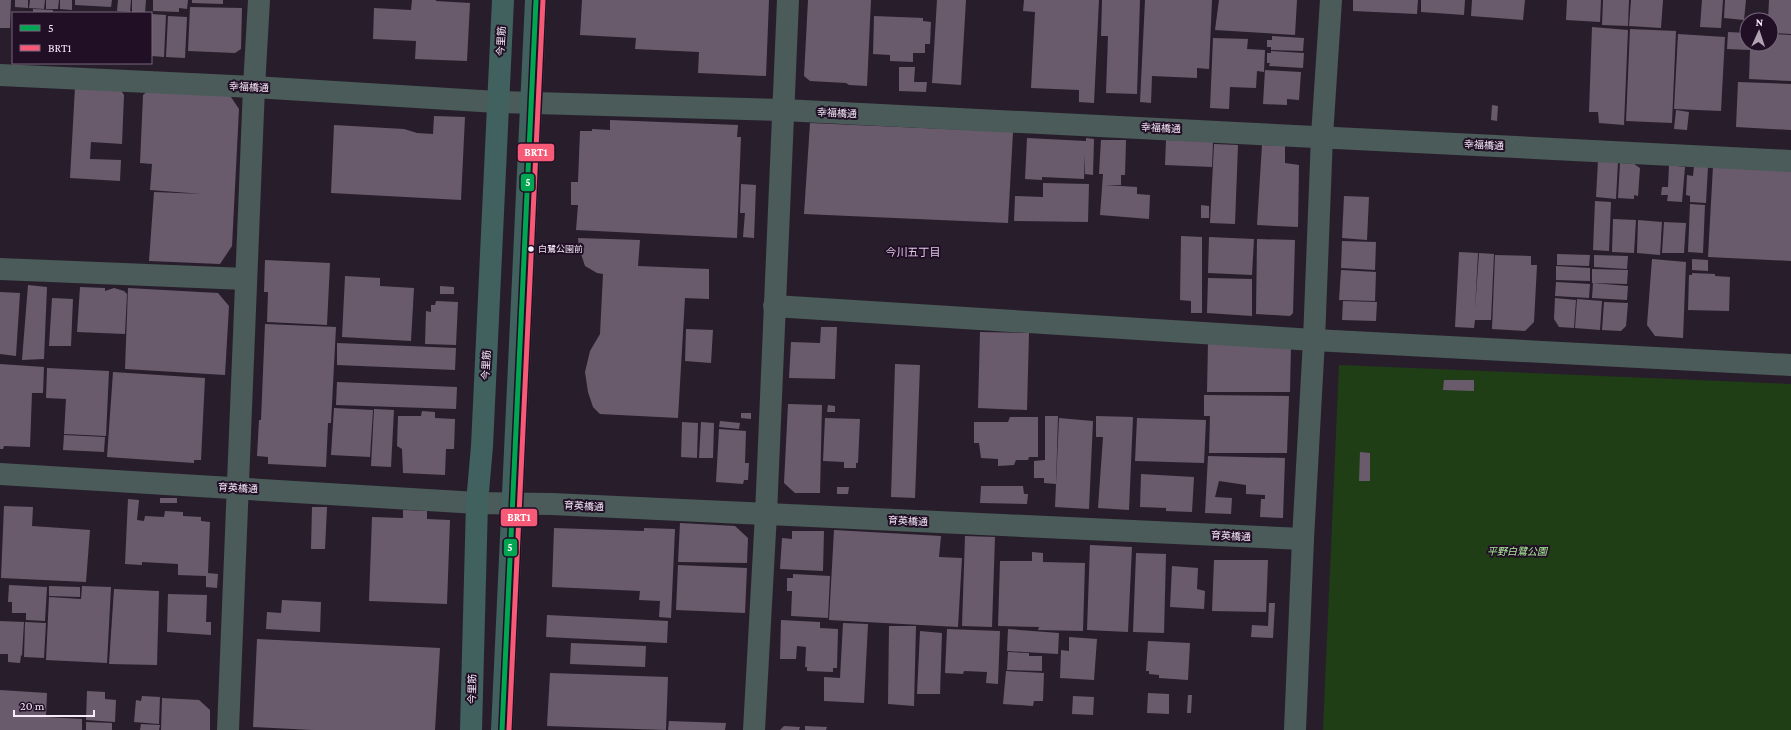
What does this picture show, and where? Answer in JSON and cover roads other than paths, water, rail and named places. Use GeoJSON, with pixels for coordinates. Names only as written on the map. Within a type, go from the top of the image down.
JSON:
{"type":"FeatureCollection","features":[{"type":"Feature","properties":{"kind":"main road","name":"今里筋"},"geometry":{"type":"LineString","coordinates":[[471,730],[477,503],[482,446],[503,0]]}},
{"type":"Feature","properties":{"kind":"main road"},"geometry":{"type":"LineString","coordinates":[[502,730],[530,103],[536,0]]}},
{"type":"Feature","properties":{"kind":"street"},"geometry":{"type":"LineString","coordinates":[[228,730],[254,87],[259,0]]}},
{"type":"Feature","properties":{"kind":"street"},"geometry":{"type":"LineString","coordinates":[[754,730],[766,514],[788,0]]}},
{"type":"Feature","properties":{"kind":"street"},"geometry":{"type":"LineString","coordinates":[[1295,730],[1303,539],[1314,340],[1322,136],[1331,0]]}},
{"type":"Feature","properties":{"kind":"street","name":"幸福橋通"},"geometry":{"type":"LineString","coordinates":[[0,75],[254,87],[498,102],[783,110],[1322,136],[1791,161]]}},
{"type":"Feature","properties":{"kind":"street"},"geometry":{"type":"LineString","coordinates":[[0,269],[246,279]]}},
{"type":"Feature","properties":{"kind":"street"},"geometry":{"type":"LineString","coordinates":[[774,306],[1314,340],[1791,365]]}},
{"type":"Feature","properties":{"kind":"street","name":"育英橋通"},"geometry":{"type":"LineString","coordinates":[[0,474],[477,503],[512,503],[766,514],[1303,539]]}},
{"type":"Feature","properties":{"kind":"place","name":"白鷺公園前"},"geometry":{"type":"Point","coordinates":[531,249]}},
{"type":"Feature","properties":{"kind":"district","name":"今川五丁目"},"geometry":{"type":"Point","coordinates":[913,252]}},
{"type":"Feature","properties":{"kind":"park label","name":"平野白鷺公園"},"geometry":{"type":"Point","coordinates":[1517,551]}}]}
